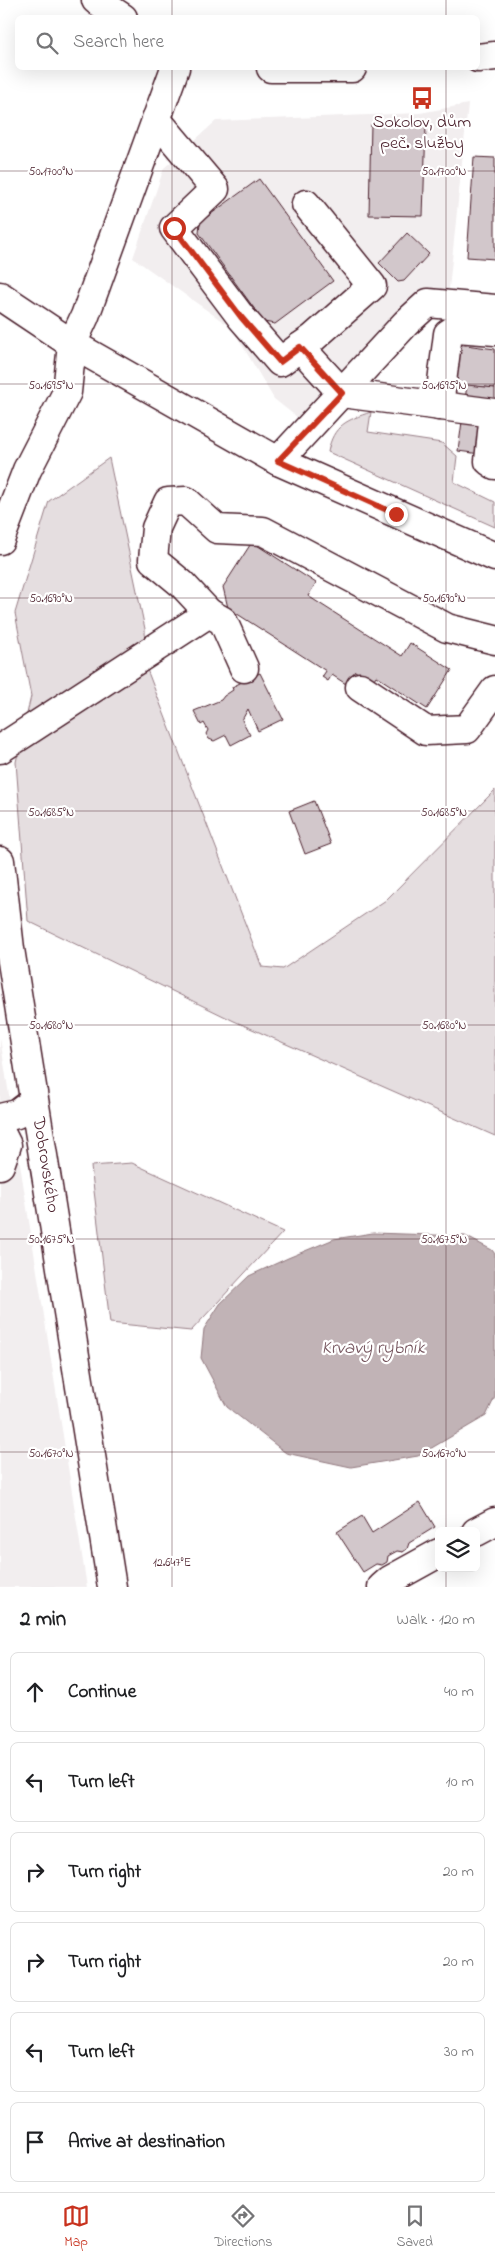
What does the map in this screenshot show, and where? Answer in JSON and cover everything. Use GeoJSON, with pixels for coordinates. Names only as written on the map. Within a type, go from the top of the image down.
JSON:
{"type":"FeatureCollection","features":[{"type":"Feature","properties":{"kind":"street"},"geometry":{"type":"LineString","coordinates":[[96,0],[118,15]]}},
{"type":"Feature","properties":{"kind":"street"},"geometry":{"type":"LineString","coordinates":[[480,58],[495,56]]}},
{"type":"Feature","properties":{"kind":"street"},"geometry":{"type":"LineString","coordinates":[[0,540],[27,470],[67,392],[72,344],[85,316],[174,70]]}},
{"type":"Feature","properties":{"kind":"street"},"geometry":{"type":"LineString","coordinates":[[156,119],[215,189],[174,228],[241,317],[280,362],[313,338],[372,286],[306,204]]}},
{"type":"Feature","properties":{"kind":"street"},"geometry":{"type":"LineString","coordinates":[[0,296],[72,344],[278,461],[495,557]]}},
{"type":"Feature","properties":{"kind":"street"},"geometry":{"type":"LineString","coordinates":[[278,461],[406,323],[428,303],[495,309]]}},
{"type":"Feature","properties":{"kind":"street"},"geometry":{"type":"LineString","coordinates":[[439,406],[448,334],[456,328],[495,331]]}},
{"type":"Feature","properties":{"kind":"street"},"geometry":{"type":"LineString","coordinates":[[300,347],[342,393],[494,413],[489,461],[495,465]]}},
{"type":"Feature","properties":{"kind":"street"},"geometry":{"type":"LineString","coordinates":[[244,668],[223,621],[209,613],[182,584],[153,560],[156,528],[168,502],[186,501],[217,529],[263,531],[447,628],[495,640]]}},
{"type":"Feature","properties":{"kind":"street"},"geometry":{"type":"LineString","coordinates":[[0,749],[209,613]]}},
{"type":"Feature","properties":{"kind":"street"},"geometry":{"type":"LineString","coordinates":[[360,687],[426,731],[467,728],[495,690]]}},
{"type":"Feature","properties":{"kind":"street","name":"Dobrovského"},"geometry":{"type":"LineString","coordinates":[[0,861],[10,949],[112,1587]]}},
{"type":"Feature","properties":{"kind":"street"},"geometry":{"type":"LineString","coordinates":[[0,1118],[18,1114],[34,1101]]}},
{"type":"Feature","properties":{"kind":"street"},"geometry":{"type":"LineString","coordinates":[[480,1530],[495,1522]]}},
{"type":"Feature","properties":{"kind":"street"},"geometry":{"type":"LineString","coordinates":[[382,1587],[390,1580],[435,1555]]}},
{"type":"Feature","properties":{"kind":"shaded area"},"geometry":{"type":"Polygon","coordinates":[[[468,104],[449,289],[413,301],[298,418],[274,399],[232,328],[133,258],[164,168],[216,121],[420,113],[468,104]]]}},
{"type":"Feature","properties":{"kind":"shaded area"},"geometry":{"type":"Polygon","coordinates":[[[371,412],[368,432],[442,443],[457,456],[454,482],[495,502],[495,527],[328,452],[333,435],[342,425],[371,412]]]}},
{"type":"Feature","properties":{"kind":"shaded area"},"geometry":{"type":"Polygon","coordinates":[[[109,458],[145,629],[146,667],[262,967],[283,969],[386,900],[495,790],[495,1136],[234,1021],[28,921],[16,762],[31,696],[15,613],[49,501],[109,458]]]}},
{"type":"Feature","properties":{"kind":"shaded area"},"geometry":{"type":"Polygon","coordinates":[[[0,1038],[87,1587],[0,1587],[0,1038]]]}},
{"type":"Feature","properties":{"kind":"shaded area"},"geometry":{"type":"Polygon","coordinates":[[[132,1163],[283,1232],[191,1331],[110,1323],[91,1166],[132,1163]]]}},
{"type":"Feature","properties":{"kind":"water","name":"Krvavý rybník"},"geometry":{"type":"Polygon","coordinates":[[[373,1233],[465,1236],[492,1250],[495,1254],[495,1397],[486,1416],[418,1456],[351,1467],[286,1453],[227,1407],[201,1358],[204,1329],[220,1304],[249,1276],[334,1239],[373,1233]]]}},
{"type":"Feature","properties":{"kind":"building"},"geometry":{"type":"Polygon","coordinates":[[[371,124],[426,125],[423,216],[369,215],[371,124]]]}},
{"type":"Feature","properties":{"kind":"building"},"geometry":{"type":"Polygon","coordinates":[[[474,157],[495,158],[495,259],[467,257],[474,157]]]}},
{"type":"Feature","properties":{"kind":"building"},"geometry":{"type":"Polygon","coordinates":[[[259,179],[333,281],[275,324],[264,322],[199,233],[200,222],[259,179]]]}},
{"type":"Feature","properties":{"kind":"building"},"geometry":{"type":"Polygon","coordinates":[[[407,233],[429,254],[404,281],[398,282],[379,263],[407,233]]]}},
{"type":"Feature","properties":{"kind":"building"},"geometry":{"type":"Polygon","coordinates":[[[433,344],[458,344],[495,349],[495,388],[449,384],[427,393],[433,344]]]}},
{"type":"Feature","properties":{"kind":"building"},"geometry":{"type":"Polygon","coordinates":[[[467,385],[495,388],[495,456],[458,451],[467,385]]]}},
{"type":"Feature","properties":{"kind":"building"},"geometry":{"type":"Polygon","coordinates":[[[252,542],[316,583],[308,596],[402,656],[410,643],[452,670],[427,709],[376,676],[372,682],[355,671],[346,684],[332,675],[328,681],[322,677],[326,671],[228,608],[223,587],[252,542]]]}},
{"type":"Feature","properties":{"kind":"building"},"geometry":{"type":"Polygon","coordinates":[[[260,673],[283,719],[258,731],[248,709],[242,720],[250,735],[231,745],[226,735],[214,741],[209,739],[206,734],[208,730],[204,723],[201,725],[194,711],[221,700],[233,690],[232,687],[260,673]]]}},
{"type":"Feature","properties":{"kind":"building"},"geometry":{"type":"Polygon","coordinates":[[[314,801],[331,844],[305,854],[289,811],[314,801]]]}},
{"type":"Feature","properties":{"kind":"building"},"geometry":{"type":"Polygon","coordinates":[[[420,1502],[435,1527],[409,1543],[407,1549],[403,1552],[397,1551],[388,1556],[387,1562],[382,1565],[376,1564],[363,1572],[337,1532],[362,1516],[372,1533],[420,1502]]]}},
{"type":"Feature","properties":{"kind":"place","name":"Sokolov, dům peč. služby"},"geometry":{"type":"Point","coordinates":[422,98]}},
{"type":"Feature","properties":{"kind":"route"},"geometry":{"type":"LineString","coordinates":[[174,228],[241,317],[280,362],[300,347],[342,393],[278,461],[396,514]]}}]}
